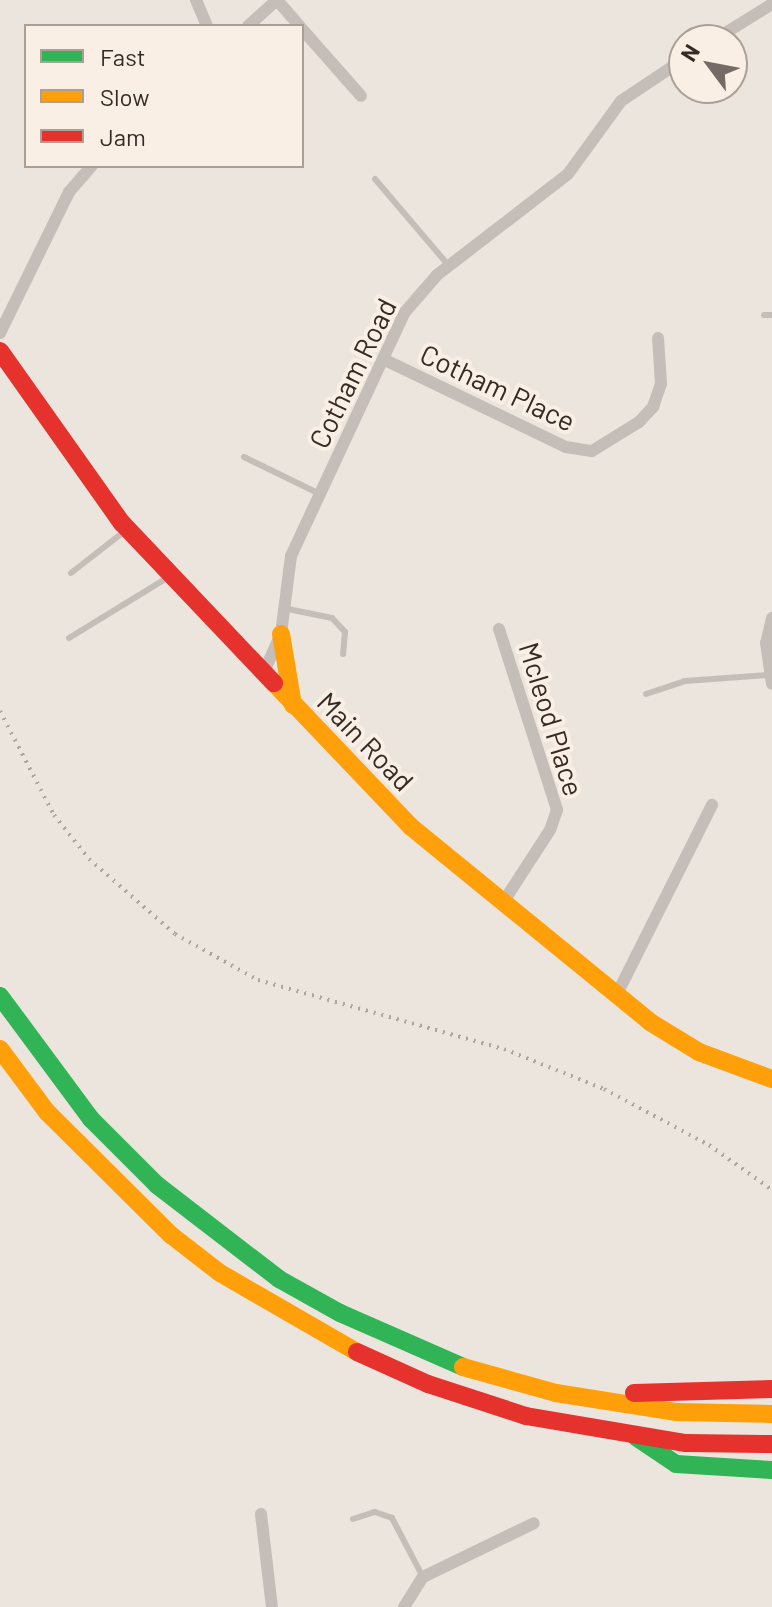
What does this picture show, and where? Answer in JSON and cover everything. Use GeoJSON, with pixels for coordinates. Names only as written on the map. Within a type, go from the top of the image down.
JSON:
{"type":"FeatureCollection","features":[{"type":"Feature","properties":{"kind":"main road","name":"Main Road"},"geometry":{"type":"LineString","coordinates":[[0,351],[42,402],[128,529],[410,826],[616,996],[699,1052],[772,1079]]}},
{"type":"Feature","properties":{"kind":"main road"},"geometry":{"type":"LineString","coordinates":[[281,634],[293,705]]}},
{"type":"Feature","properties":{"kind":"main road"},"geometry":{"type":"LineString","coordinates":[[0,996],[91,1119],[207,1227],[279,1279],[340,1313],[470,1370],[621,1405],[772,1414]]}},
{"type":"Feature","properties":{"kind":"main road"},"geometry":{"type":"LineString","coordinates":[[0,1049],[47,1112],[106,1175],[171,1235],[281,1314],[373,1362],[469,1399],[636,1437],[772,1444]]}},
{"type":"Feature","properties":{"kind":"main road"},"geometry":{"type":"LineString","coordinates":[[470,1370],[636,1393],[772,1389]]}},
{"type":"Feature","properties":{"kind":"main road"},"geometry":{"type":"LineString","coordinates":[[636,1437],[676,1464],[772,1470]]}},
{"type":"Feature","properties":{"kind":"street"},"geometry":{"type":"LineString","coordinates":[[196,0],[206,24]]}},
{"type":"Feature","properties":{"kind":"street"},"geometry":{"type":"LineString","coordinates":[[250,24],[277,0],[298,24]]}},
{"type":"Feature","properties":{"kind":"street"},"geometry":{"type":"LineString","coordinates":[[740,24],[772,4]]}},
{"type":"Feature","properties":{"kind":"street"},"geometry":{"type":"LineString","coordinates":[[304,30],[361,96]]}},
{"type":"Feature","properties":{"kind":"street","name":"Cotham Road"},"geometry":{"type":"LineString","coordinates":[[263,674],[281,634],[291,556],[405,312],[449,266],[568,174],[632,91],[668,69]]}},
{"type":"Feature","properties":{"kind":"street"},"geometry":{"type":"LineString","coordinates":[[0,333],[69,192],[90,168]]}},
{"type":"Feature","properties":{"kind":"street","name":"Cotham Place"},"geometry":{"type":"LineString","coordinates":[[383,359],[566,447],[592,451],[639,422],[653,407],[661,384],[658,338]]}},
{"type":"Feature","properties":{"kind":"street"},"geometry":{"type":"LineString","coordinates":[[770,679],[766,643],[772,618]]}},
{"type":"Feature","properties":{"kind":"street","name":"Mcleod Place"},"geometry":{"type":"LineString","coordinates":[[499,629],[557,810],[550,830],[502,904]]}},
{"type":"Feature","properties":{"kind":"street"},"geometry":{"type":"LineString","coordinates":[[616,996],[712,805]]}},
{"type":"Feature","properties":{"kind":"street"},"geometry":{"type":"LineString","coordinates":[[261,1514],[272,1607]]}},
{"type":"Feature","properties":{"kind":"street"},"geometry":{"type":"LineString","coordinates":[[404,1607],[423,1577],[534,1523]]}},
{"type":"Feature","properties":{"kind":"lane"},"geometry":{"type":"LineString","coordinates":[[375,179],[449,266]]}},
{"type":"Feature","properties":{"kind":"lane"},"geometry":{"type":"LineString","coordinates":[[244,457],[320,494]]}},
{"type":"Feature","properties":{"kind":"lane"},"geometry":{"type":"LineString","coordinates":[[71,573],[128,529]]}},
{"type":"Feature","properties":{"kind":"lane"},"geometry":{"type":"LineString","coordinates":[[69,638],[170,576]]}},
{"type":"Feature","properties":{"kind":"lane"},"geometry":{"type":"LineString","coordinates":[[282,608],[332,618],[345,632],[343,654]]}},
{"type":"Feature","properties":{"kind":"lane"},"geometry":{"type":"LineString","coordinates":[[646,694],[685,681],[770,679]]}},
{"type":"Feature","properties":{"kind":"lane"},"geometry":{"type":"LineString","coordinates":[[353,1519],[375,1512],[392,1518],[423,1577]]}},
{"type":"Feature","properties":{"kind":"railway"},"geometry":{"type":"LineString","coordinates":[[0,711],[54,815],[89,859],[175,934],[258,980],[504,1049],[604,1089],[709,1145],[772,1190]]}},
{"type":"Feature","properties":{"kind":"traffic: fast"},"geometry":{"type":"LineString","coordinates":[[0,996],[91,1119],[157,1185],[279,1279],[340,1313],[463,1367]]}},
{"type":"Feature","properties":{"kind":"traffic: fast"},"geometry":{"type":"LineString","coordinates":[[636,1437],[676,1464],[772,1470]]}},
{"type":"Feature","properties":{"kind":"traffic: slow"},"geometry":{"type":"LineString","coordinates":[[281,634],[293,705]]}},
{"type":"Feature","properties":{"kind":"traffic: slow"},"geometry":{"type":"LineString","coordinates":[[274,683],[410,826],[650,1022],[699,1052],[772,1079]]}},
{"type":"Feature","properties":{"kind":"traffic: slow"},"geometry":{"type":"LineString","coordinates":[[0,1049],[47,1112],[171,1235],[220,1273],[357,1352]]}},
{"type":"Feature","properties":{"kind":"traffic: slow"},"geometry":{"type":"LineString","coordinates":[[463,1367],[556,1393],[676,1412],[772,1414]]}},
{"type":"Feature","properties":{"kind":"traffic: jam"},"geometry":{"type":"LineString","coordinates":[[0,351],[122,523],[274,683]]}},
{"type":"Feature","properties":{"kind":"traffic: jam"},"geometry":{"type":"LineString","coordinates":[[357,1352],[428,1384],[526,1416],[686,1443],[772,1444]]}},
{"type":"Feature","properties":{"kind":"traffic: jam"},"geometry":{"type":"LineString","coordinates":[[634,1393],[772,1389]]}}]}
